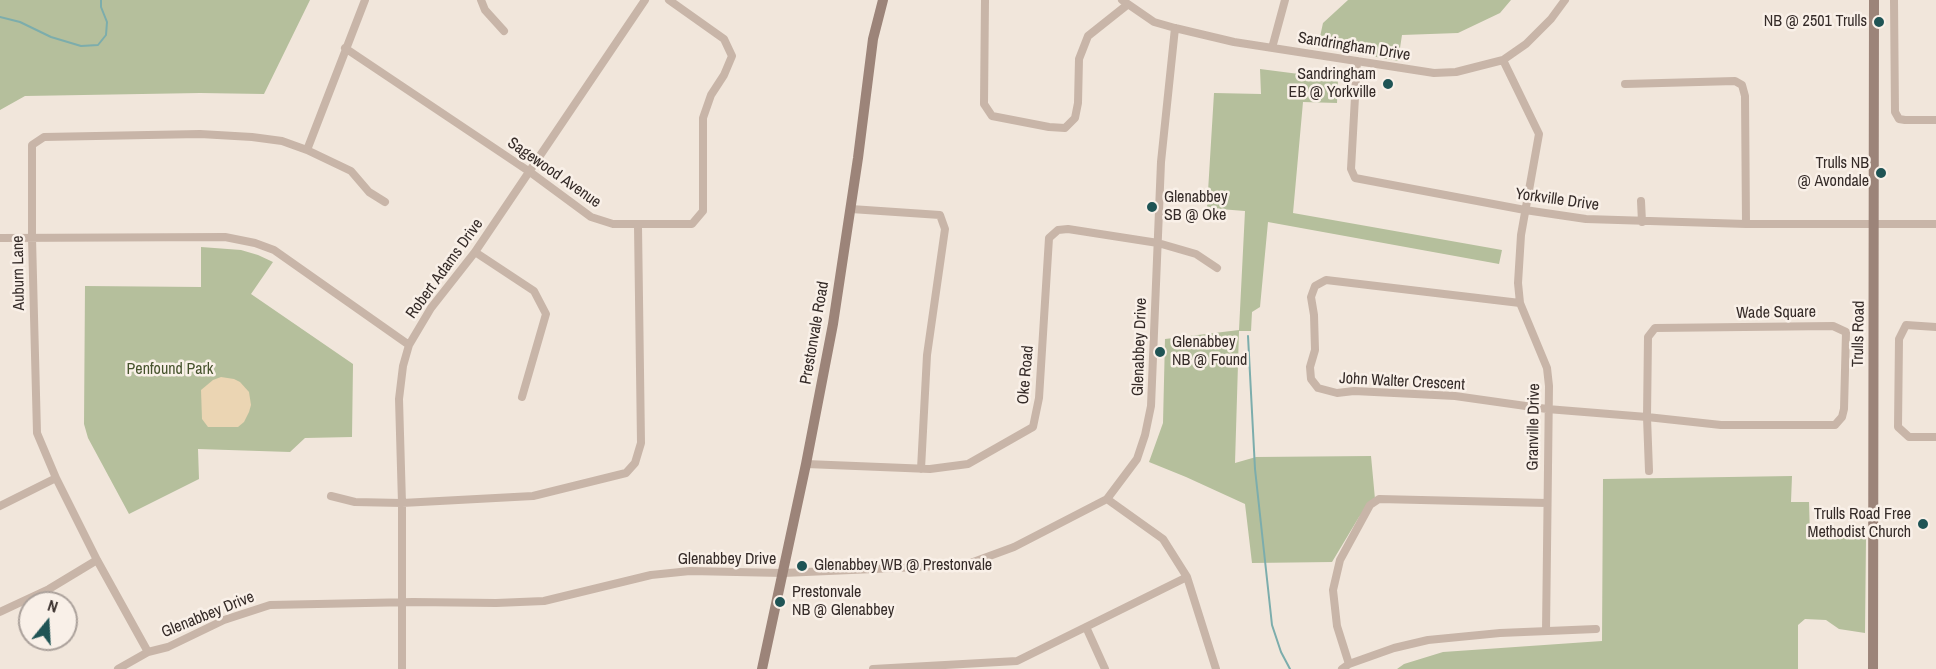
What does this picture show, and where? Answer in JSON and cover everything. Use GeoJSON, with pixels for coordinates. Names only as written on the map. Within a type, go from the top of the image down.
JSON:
{"type":"FeatureCollection","features":[{"type":"Feature","properties":{"kind":"street"},"geometry":{"type":"LineString","coordinates":[[364,0],[307,150],[351,171],[369,192],[385,202]]}},
{"type":"Feature","properties":{"kind":"street"},"geometry":{"type":"LineString","coordinates":[[481,0],[485,10],[504,31]]}},
{"type":"Feature","properties":{"kind":"street","name":"Robert Adams Drive"},"geometry":{"type":"LineString","coordinates":[[402,669],[402,503],[399,399],[403,366],[410,345],[431,308],[475,252],[645,0]]}},
{"type":"Feature","properties":{"kind":"street","name":"Sagewood Avenue"},"geometry":{"type":"LineString","coordinates":[[345,48],[530,172],[591,217],[613,224],[692,224],[703,211],[703,118],[711,95],[724,75],[732,56],[724,39],[669,0]]}},
{"type":"Feature","properties":{"kind":"street","name":"Prestonvale Road"},"geometry":{"type":"LineString","coordinates":[[762,669],[833,324],[851,209],[873,39],[883,0]]}},
{"type":"Feature","properties":{"kind":"street"},"geometry":{"type":"LineString","coordinates":[[985,0],[984,104],[992,116],[1048,128],[1065,128],[1075,118],[1078,103],[1079,59],[1088,36],[1125,3]]}},
{"type":"Feature","properties":{"kind":"street"},"geometry":{"type":"LineString","coordinates":[[1272,48],[1285,0]]}},
{"type":"Feature","properties":{"kind":"street","name":"Sandringham Drive"},"geometry":{"type":"LineString","coordinates":[[1125,3],[1154,22],[1175,28],[1272,48],[1434,73],[1456,72],[1503,60],[1526,44],[1551,19],[1565,0]]}},
{"type":"Feature","properties":{"kind":"street","name":"Trulls Road"},"geometry":{"type":"LineString","coordinates":[[1873,669],[1874,0]]}},
{"type":"Feature","properties":{"kind":"street"},"geometry":{"type":"LineString","coordinates":[[1894,0],[1895,112],[1899,118],[1905,120],[1936,120]]}},
{"type":"Feature","properties":{"kind":"street","name":"Glenabbey Drive"},"geometry":{"type":"LineString","coordinates":[[118,669],[148,652],[168,647],[224,620],[270,605],[544,601],[651,575],[690,571],[783,573],[964,565],[1014,547],[1107,499],[1137,459],[1151,406],[1161,162],[1175,28]]}},
{"type":"Feature","properties":{"kind":"street","name":"Granville Drive"},"geometry":{"type":"LineString","coordinates":[[1503,60],[1539,134],[1525,210],[1518,283],[1520,303],[1547,368],[1549,386],[1545,631]]}},
{"type":"Feature","properties":{"kind":"street","name":"Yorkville Drive"},"geometry":{"type":"LineString","coordinates":[[1357,61],[1351,169],[1355,178],[1586,219],[1746,224],[1936,224]]}},
{"type":"Feature","properties":{"kind":"street"},"geometry":{"type":"LineString","coordinates":[[1625,84],[1734,81],[1742,85],[1745,96],[1746,224]]}},
{"type":"Feature","properties":{"kind":"street","name":"Auburn Lane"},"geometry":{"type":"LineString","coordinates":[[148,652],[97,560],[56,478],[37,433],[32,238],[33,145],[44,137],[210,135],[282,141],[307,150]]}},
{"type":"Feature","properties":{"kind":"street"},"geometry":{"type":"LineString","coordinates":[[1641,201],[1642,222]]}},
{"type":"Feature","properties":{"kind":"street"},"geometry":{"type":"LineString","coordinates":[[851,209],[940,215],[945,229],[927,355],[921,469]]}},
{"type":"Feature","properties":{"kind":"street"},"geometry":{"type":"LineString","coordinates":[[331,496],[355,502],[402,503],[533,495],[626,473],[635,463],[641,443],[638,225]]}},
{"type":"Feature","properties":{"kind":"street","name":"Oke Road"},"geometry":{"type":"LineString","coordinates":[[806,464],[921,469],[968,464],[1033,427],[1039,398],[1049,238],[1058,230],[1068,229],[1158,243]]}},
{"type":"Feature","properties":{"kind":"street"},"geometry":{"type":"LineString","coordinates":[[0,238],[225,237],[255,243],[274,250],[410,345]]}},
{"type":"Feature","properties":{"kind":"street"},"geometry":{"type":"LineString","coordinates":[[1158,243],[1196,254],[1217,268]]}},
{"type":"Feature","properties":{"kind":"street"},"geometry":{"type":"LineString","coordinates":[[475,252],[534,291],[546,314],[522,397]]}},
{"type":"Feature","properties":{"kind":"street","name":"John Walter Crescent"},"geometry":{"type":"LineString","coordinates":[[1520,303],[1326,280],[1316,286],[1311,297],[1315,350],[1310,367],[1311,379],[1318,388],[1337,393],[1354,391],[1455,396],[1547,409]]}},
{"type":"Feature","properties":{"kind":"street"},"geometry":{"type":"LineString","coordinates":[[1936,327],[1906,325],[1899,339],[1898,427],[1909,437],[1936,437]]}},
{"type":"Feature","properties":{"kind":"street","name":"Wade Square"},"geometry":{"type":"LineString","coordinates":[[1547,409],[1721,424],[1835,425],[1842,417],[1844,409],[1846,332],[1833,326],[1655,328],[1648,337],[1647,417]]}},
{"type":"Feature","properties":{"kind":"street"},"geometry":{"type":"LineString","coordinates":[[1647,417],[1649,471]]}},
{"type":"Feature","properties":{"kind":"street"},"geometry":{"type":"LineString","coordinates":[[0,506],[56,478]]}},
{"type":"Feature","properties":{"kind":"street"},"geometry":{"type":"LineString","coordinates":[[1107,499],[1163,540],[1187,577],[1216,669]]}},
{"type":"Feature","properties":{"kind":"street"},"geometry":{"type":"LineString","coordinates":[[1546,503],[1379,499],[1370,504],[1340,560],[1333,590],[1337,626],[1346,667],[1394,648],[1428,640],[1596,628]]}},
{"type":"Feature","properties":{"kind":"street"},"geometry":{"type":"LineString","coordinates":[[0,612],[49,589],[97,560]]}},
{"type":"Feature","properties":{"kind":"street"},"geometry":{"type":"LineString","coordinates":[[873,669],[997,665],[1017,661],[1187,577]]}},
{"type":"Feature","properties":{"kind":"street"},"geometry":{"type":"LineString","coordinates":[[1086,627],[1105,669]]}},
{"type":"Feature","properties":{"kind":"green space"},"geometry":{"type":"Polygon","coordinates":[[[0,0],[310,0],[264,94],[25,96],[0,110],[0,0]]]}},
{"type":"Feature","properties":{"kind":"green space"},"geometry":{"type":"Polygon","coordinates":[[[1348,0],[1511,0],[1500,13],[1458,33],[1402,35],[1398,61],[1318,46],[1323,23],[1348,0]]]}},
{"type":"Feature","properties":{"kind":"green space"},"geometry":{"type":"Polygon","coordinates":[[[1260,69],[1338,79],[1337,103],[1303,102],[1293,213],[1502,250],[1499,264],[1268,222],[1260,307],[1252,312],[1251,331],[1239,331],[1235,463],[1256,457],[1371,456],[1375,499],[1359,517],[1332,562],[1252,563],[1245,504],[1149,462],[1163,423],[1165,339],[1239,330],[1245,211],[1207,208],[1214,93],[1261,94],[1260,69]]]}},
{"type":"Feature","properties":{"kind":"green space","name":"Penfound Park"},"geometry":{"type":"Polygon","coordinates":[[[201,247],[241,250],[273,262],[251,294],[353,364],[352,437],[305,438],[290,452],[198,449],[199,479],[129,514],[88,438],[84,424],[85,286],[201,287],[201,247]]]}},
{"type":"Feature","properties":{"kind":"green space"},"geometry":{"type":"Polygon","coordinates":[[[1792,476],[1791,502],[1809,502],[1810,537],[1866,538],[1865,633],[1839,629],[1826,620],[1805,619],[1798,625],[1798,669],[1397,669],[1404,664],[1443,652],[1602,641],[1603,479],[1792,476]]]}},
{"type":"Feature","properties":{"kind":"sand"},"geometry":{"type":"Polygon","coordinates":[[[221,377],[240,382],[249,392],[251,405],[249,412],[244,422],[238,427],[208,427],[202,419],[201,390],[213,380],[221,377]]]}},
{"type":"Feature","properties":{"kind":"waterway"},"geometry":{"type":"LineString","coordinates":[[0,17],[20,22],[51,37],[81,46],[98,45],[106,35],[107,22],[101,7],[101,0]]}},
{"type":"Feature","properties":{"kind":"waterway"},"geometry":{"type":"LineString","coordinates":[[1248,336],[1255,469],[1272,625],[1281,652],[1290,669]]}},
{"type":"Feature","properties":{"kind":"place","name":"NB @ 2501 Trulls"},"geometry":{"type":"Point","coordinates":[1879,22]}},
{"type":"Feature","properties":{"kind":"place","name":"Sandringham EB @ Yorkville"},"geometry":{"type":"Point","coordinates":[1388,84]}},
{"type":"Feature","properties":{"kind":"place","name":"Trulls NB @ Avondale"},"geometry":{"type":"Point","coordinates":[1881,173]}},
{"type":"Feature","properties":{"kind":"place","name":"Glenabbey SB @ Oke"},"geometry":{"type":"Point","coordinates":[1152,207]}},
{"type":"Feature","properties":{"kind":"place","name":"Glenabbey NB @ Found"},"geometry":{"type":"Point","coordinates":[1160,352]}},
{"type":"Feature","properties":{"kind":"place","name":"Trulls Road Free Methodist Church"},"geometry":{"type":"Point","coordinates":[1923,524]}},
{"type":"Feature","properties":{"kind":"place","name":"Glenabbey WB @ Prestonvale"},"geometry":{"type":"Point","coordinates":[802,566]}},
{"type":"Feature","properties":{"kind":"place","name":"Prestonvale NB @ Glenabbey"},"geometry":{"type":"Point","coordinates":[780,602]}}]}
